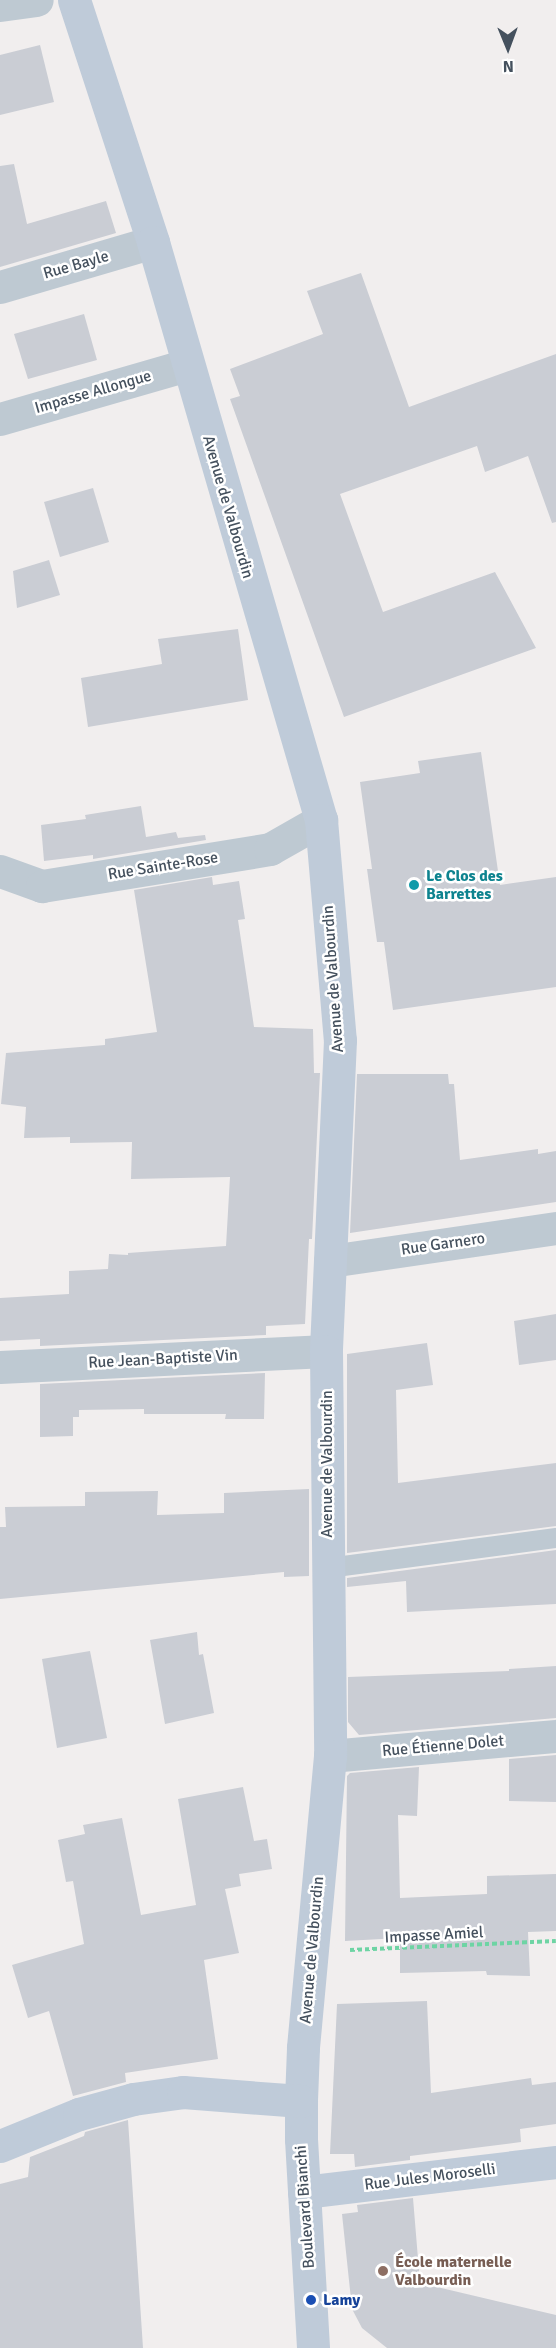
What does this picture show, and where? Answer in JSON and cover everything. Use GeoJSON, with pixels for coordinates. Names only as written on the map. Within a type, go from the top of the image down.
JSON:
{"type":"FeatureCollection","features":[{"type":"Feature","properties":{"kind":"street"},"geometry":{"type":"LineString","coordinates":[[0,5],[37,0]]}},
{"type":"Feature","properties":{"kind":"street","name":"Avenue de Valbourdin"},"geometry":{"type":"LineString","coordinates":[[74,0],[153,242],[321,820],[340,1040],[326,1351],[330,1756],[303,2048],[301,2101]]}},
{"type":"Feature","properties":{"kind":"street","name":"Rue Bayle"},"geometry":{"type":"LineString","coordinates":[[0,287],[153,242]]}},
{"type":"Feature","properties":{"kind":"street","name":"Impasse Allongue"},"geometry":{"type":"LineString","coordinates":[[0,418],[187,365]]}},
{"type":"Feature","properties":{"kind":"street","name":"Rue Sainte-Rose"},"geometry":{"type":"LineString","coordinates":[[0,871],[42,886],[270,849],[321,820]]}},
{"type":"Feature","properties":{"kind":"street","name":"Rue Garnero"},"geometry":{"type":"LineString","coordinates":[[330,1260],[556,1228]]}},
{"type":"Feature","properties":{"kind":"street","name":"Rue Jean-Baptiste Vin"},"geometry":{"type":"LineString","coordinates":[[0,1367],[326,1351]]}},
{"type":"Feature","properties":{"kind":"street","name":"Rue Étienne Dolet"},"geometry":{"type":"LineString","coordinates":[[330,1756],[556,1736]]}},
{"type":"Feature","properties":{"kind":"street"},"geometry":{"type":"LineString","coordinates":[[0,2146],[79,2114],[143,2097],[183,2092],[301,2101]]}},
{"type":"Feature","properties":{"kind":"street","name":"Boulevard Bianchi"},"geometry":{"type":"LineString","coordinates":[[301,2101],[313,2348]]}},
{"type":"Feature","properties":{"kind":"street","name":"Rue Jules Moroselli"},"geometry":{"type":"LineString","coordinates":[[304,2192],[556,2162]]}},
{"type":"Feature","properties":{"kind":"lane"},"geometry":{"type":"LineString","coordinates":[[328,1568],[556,1538]]}},
{"type":"Feature","properties":{"kind":"path","name":"Impasse Amiel"},"geometry":{"type":"LineString","coordinates":[[313,1952],[556,1941]]}},
{"type":"Feature","properties":{"kind":"building"},"geometry":{"type":"Polygon","coordinates":[[[40,45],[54,102],[0,115],[0,55],[40,45]]]}},
{"type":"Feature","properties":{"kind":"building"},"geometry":{"type":"Polygon","coordinates":[[[14,164],[27,224],[106,201],[116,233],[0,267],[0,166],[14,164]]]}},
{"type":"Feature","properties":{"kind":"building"},"geometry":{"type":"Polygon","coordinates":[[[361,273],[409,407],[556,354],[556,522],[552,523],[528,456],[485,472],[477,446],[340,494],[383,612],[495,572],[536,648],[344,717],[230,399],[240,396],[230,369],[323,334],[307,291],[361,273]]]}},
{"type":"Feature","properties":{"kind":"building"},"geometry":{"type":"Polygon","coordinates":[[[84,314],[97,360],[28,379],[14,334],[84,314]]]}},
{"type":"Feature","properties":{"kind":"building"},"geometry":{"type":"Polygon","coordinates":[[[93,488],[109,542],[60,557],[44,502],[93,488]]]}},
{"type":"Feature","properties":{"kind":"building"},"geometry":{"type":"Polygon","coordinates":[[[49,560],[60,595],[17,608],[13,571],[49,560]]]}},
{"type":"Feature","properties":{"kind":"building"},"geometry":{"type":"Polygon","coordinates":[[[238,629],[248,700],[88,727],[81,678],[162,664],[158,639],[238,629]]]}},
{"type":"Feature","properties":{"kind":"building","name":"Le Clos des Barrettes"},"geometry":{"type":"Polygon","coordinates":[[[481,752],[500,885],[556,877],[556,987],[393,1010],[384,942],[377,942],[367,869],[372,869],[360,782],[420,773],[418,761],[481,752]]]}},
{"type":"Feature","properties":{"kind":"building"},"geometry":{"type":"Polygon","coordinates":[[[141,806],[146,837],[176,832],[178,838],[205,835],[206,840],[93,859],[93,855],[44,861],[41,825],[86,819],[85,815],[141,806]]]}},
{"type":"Feature","properties":{"kind":"building"},"geometry":{"type":"Polygon","coordinates":[[[212,877],[213,885],[239,881],[245,919],[238,920],[254,1027],[313,1029],[314,1073],[320,1073],[312,1239],[309,1239],[305,1324],[266,1326],[266,1335],[40,1346],[40,1339],[0,1341],[0,1298],[69,1294],[69,1271],[108,1269],[109,1254],[128,1255],[128,1253],[226,1246],[230,1177],[131,1179],[132,1142],[70,1143],[70,1137],[24,1138],[26,1107],[1,1104],[6,1053],[105,1045],[105,1039],[157,1032],[134,890],[212,877]]]}},
{"type":"Feature","properties":{"kind":"building"},"geometry":{"type":"Polygon","coordinates":[[[357,1074],[448,1074],[449,1084],[454,1084],[460,1160],[538,1149],[538,1154],[556,1151],[556,1202],[350,1233],[357,1074]]]}},
{"type":"Feature","properties":{"kind":"building"},"geometry":{"type":"Polygon","coordinates":[[[556,1314],[556,1360],[519,1365],[514,1321],[556,1314]]]}},
{"type":"Feature","properties":{"kind":"building"},"geometry":{"type":"Polygon","coordinates":[[[427,1343],[433,1385],[396,1390],[398,1483],[556,1463],[556,1526],[347,1553],[347,1354],[427,1343]]]}},
{"type":"Feature","properties":{"kind":"building"},"geometry":{"type":"Polygon","coordinates":[[[265,1373],[264,1419],[225,1419],[226,1414],[144,1414],[144,1409],[79,1410],[79,1417],[73,1417],[73,1436],[40,1437],[40,1384],[265,1373]]]}},
{"type":"Feature","properties":{"kind":"building"},"geometry":{"type":"Polygon","coordinates":[[[309,1489],[309,1576],[284,1577],[284,1572],[0,1599],[0,1527],[6,1527],[5,1507],[85,1506],[85,1492],[158,1491],[157,1515],[224,1513],[224,1493],[309,1489]]]}},
{"type":"Feature","properties":{"kind":"building"},"geometry":{"type":"Polygon","coordinates":[[[556,1550],[556,1604],[407,1612],[406,1581],[347,1587],[347,1578],[556,1550]]]}},
{"type":"Feature","properties":{"kind":"building"},"geometry":{"type":"Polygon","coordinates":[[[197,1632],[199,1655],[203,1654],[214,1713],[165,1724],[150,1640],[197,1632]]]}},
{"type":"Feature","properties":{"kind":"building"},"geometry":{"type":"Polygon","coordinates":[[[90,1651],[107,1738],[57,1748],[42,1659],[90,1651]]]}},
{"type":"Feature","properties":{"kind":"building"},"geometry":{"type":"Polygon","coordinates":[[[556,1666],[556,1718],[359,1735],[348,1722],[348,1677],[509,1671],[509,1669],[556,1666]]]}},
{"type":"Feature","properties":{"kind":"building"},"geometry":{"type":"Polygon","coordinates":[[[556,1755],[556,1802],[509,1801],[509,1759],[556,1755]]]}},
{"type":"Feature","properties":{"kind":"building"},"geometry":{"type":"Polygon","coordinates":[[[419,1767],[417,1816],[398,1815],[400,1898],[487,1894],[487,1876],[556,1874],[556,1931],[528,1932],[530,1976],[487,1975],[486,1971],[400,1973],[400,1938],[345,1941],[347,1776],[350,1773],[419,1767]]]}},
{"type":"Feature","properties":{"kind":"building"},"geometry":{"type":"Polygon","coordinates":[[[243,1787],[254,1841],[267,1839],[272,1869],[239,1874],[241,1886],[225,1889],[239,1953],[204,1960],[218,2059],[125,2073],[126,2082],[73,2096],[49,2011],[28,2018],[12,1965],[84,1944],[73,1881],[66,1882],[58,1840],[85,1834],[83,1825],[122,1818],[141,1915],[196,1905],[178,1799],[243,1787]]]}},
{"type":"Feature","properties":{"kind":"building"},"geometry":{"type":"Polygon","coordinates":[[[427,2001],[431,2093],[531,2078],[532,2085],[556,2082],[556,2124],[520,2129],[521,2142],[410,2156],[410,2160],[355,2167],[354,2154],[330,2154],[337,2004],[427,2001]]]}},
{"type":"Feature","properties":{"kind":"building"},"geometry":{"type":"Polygon","coordinates":[[[128,2120],[143,2348],[0,2348],[0,2184],[28,2177],[30,2157],[84,2136],[85,2132],[128,2120]]]}},
{"type":"Feature","properties":{"kind":"building","name":"École maternelle Valbourdin"},"geometry":{"type":"Polygon","coordinates":[[[413,2198],[420,2283],[556,2315],[556,2348],[387,2348],[362,2328],[352,2309],[342,2214],[358,2212],[357,2205],[413,2198]]]}},
{"type":"Feature","properties":{"kind":"place","name":"Le Clos des Barrettes"},"geometry":{"type":"Point","coordinates":[414,885]}},
{"type":"Feature","properties":{"kind":"place","name":"École maternelle Valbourdin"},"geometry":{"type":"Point","coordinates":[383,2271]}},
{"type":"Feature","properties":{"kind":"place","name":"Lamy"},"geometry":{"type":"Point","coordinates":[311,2300]}}]}
